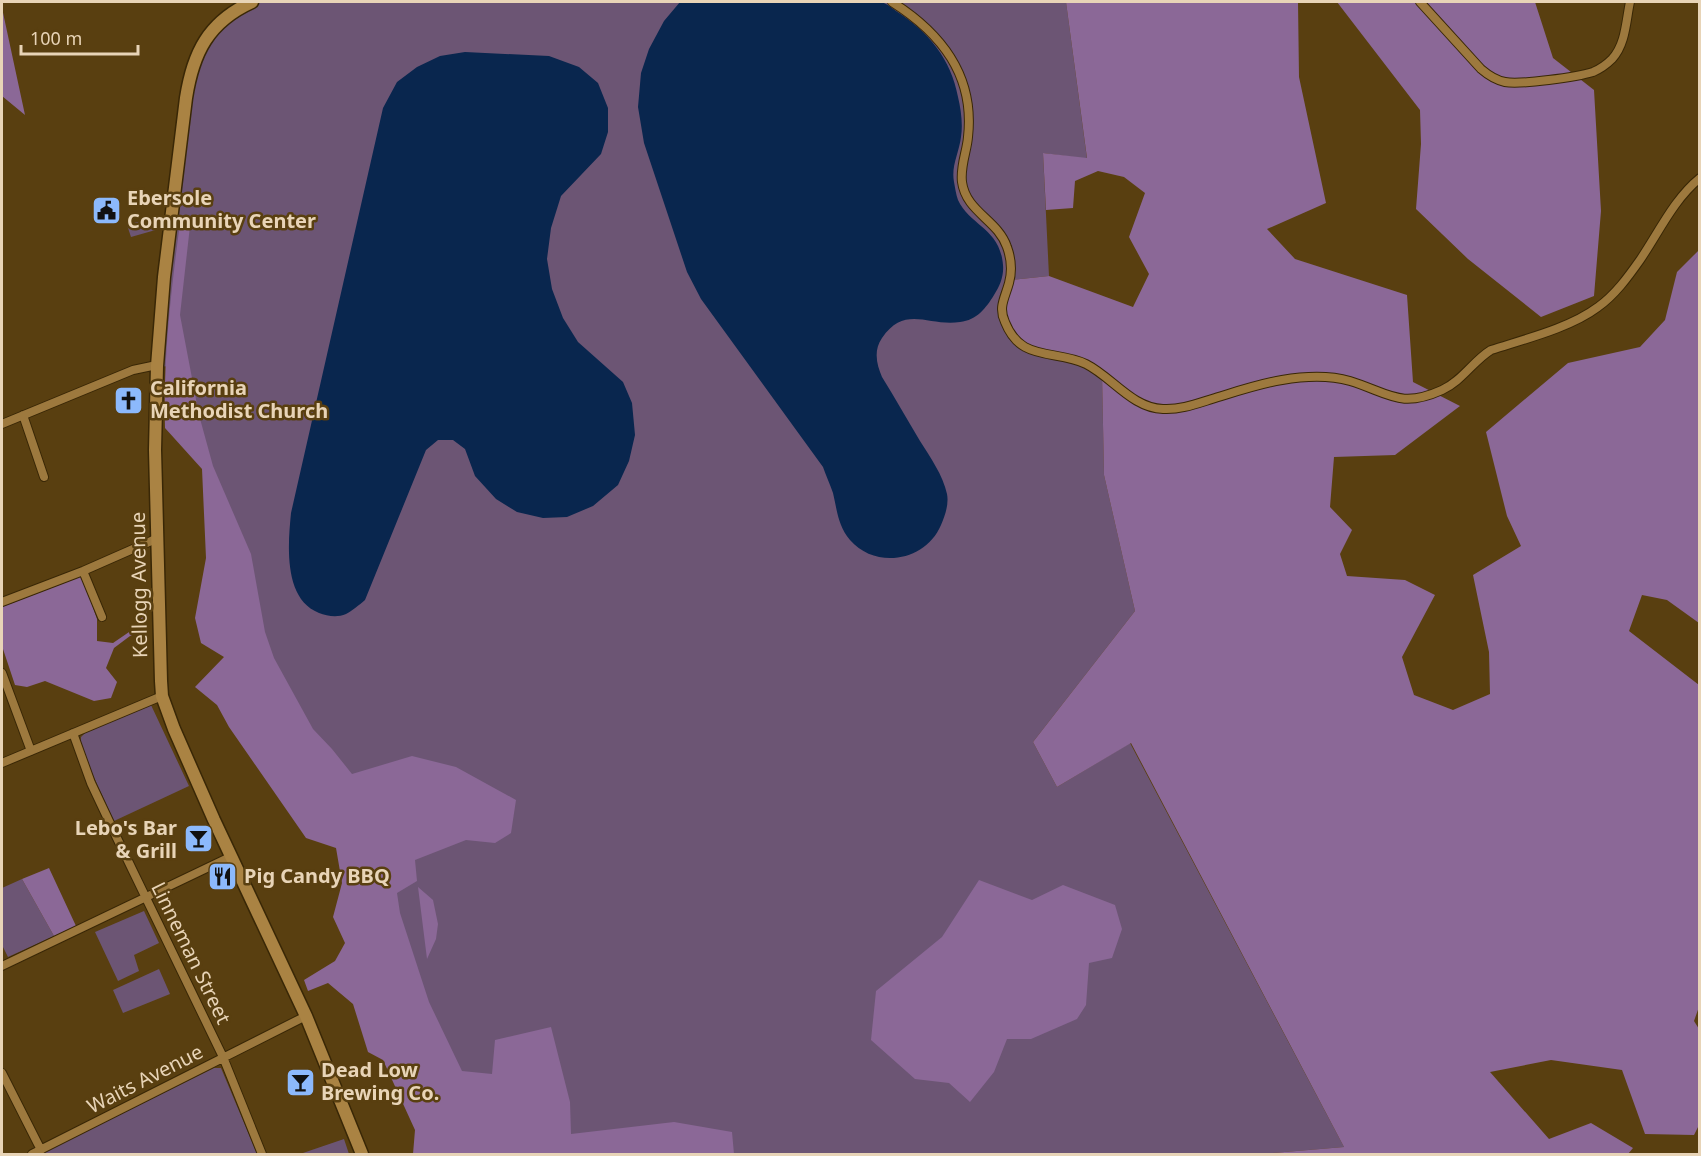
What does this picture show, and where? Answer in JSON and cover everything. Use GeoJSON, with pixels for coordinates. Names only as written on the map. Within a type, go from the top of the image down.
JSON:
{"type":"FeatureCollection","features":[{"type":"Feature","properties":{"kind":"main road","name":"Kellogg Avenue"},"geometry":{"type":"LineString","coordinates":[[252,2],[232,13],[212,30],[190,74],[162,299],[157,366],[155,450],[162,696],[178,739],[306,1016],[362,1155]]}},
{"type":"Feature","properties":{"kind":"street"},"geometry":{"type":"LineString","coordinates":[[892,2],[910,13],[939,40],[956,67],[963,85],[969,119],[969,136],[962,169],[963,190],[976,211],[998,229],[1008,248],[1011,266],[1010,280],[1001,308],[1009,330],[1022,345],[1041,353],[1060,355],[1087,364],[1127,395],[1153,408],[1178,409],[1255,386],[1297,378],[1318,377],[1349,381],[1392,398],[1401,399],[1427,396],[1442,390],[1464,375],[1491,350],[1572,322],[1598,307],[1621,286],[1677,203],[1700,178]]}},
{"type":"Feature","properties":{"kind":"street"},"geometry":{"type":"LineString","coordinates":[[1420,2],[1481,69],[1498,80],[1516,83],[1579,75],[1607,64],[1621,45],[1630,2]]}},
{"type":"Feature","properties":{"kind":"street"},"geometry":{"type":"LineString","coordinates":[[2,424],[134,370],[157,366]]}},
{"type":"Feature","properties":{"kind":"street"},"geometry":{"type":"LineString","coordinates":[[23,415],[44,477]]}},
{"type":"Feature","properties":{"kind":"street"},"geometry":{"type":"LineString","coordinates":[[2,602],[83,571],[158,538]]}},
{"type":"Feature","properties":{"kind":"street"},"geometry":{"type":"LineString","coordinates":[[83,571],[102,617]]}},
{"type":"Feature","properties":{"kind":"street"},"geometry":{"type":"LineString","coordinates":[[2,673],[31,751]]}},
{"type":"Feature","properties":{"kind":"street"},"geometry":{"type":"LineString","coordinates":[[2,763],[162,696]]}},
{"type":"Feature","properties":{"kind":"street","name":"Linneman Street"},"geometry":{"type":"LineString","coordinates":[[72,733],[91,783],[223,1057],[262,1155]]}},
{"type":"Feature","properties":{"kind":"street"},"geometry":{"type":"LineString","coordinates":[[2,966],[232,856]]}},
{"type":"Feature","properties":{"kind":"street","name":"Waits Avenue"},"geometry":{"type":"LineString","coordinates":[[32,1155],[306,1016]]}},
{"type":"Feature","properties":{"kind":"street"},"geometry":{"type":"LineString","coordinates":[[2,1073],[41,1150]]}},
{"type":"Feature","properties":{"kind":"shaded area"},"geometry":{"type":"Polygon","coordinates":[[[252,2],[1066,2],[1087,159],[1043,153],[1049,276],[1010,280],[1060,355],[1102,374],[1104,475],[1135,611],[1033,742],[1057,787],[1130,743],[1344,1147],[1262,1154],[498,1154],[260,654],[178,367],[157,366],[180,147],[204,42],[252,2]]]}},
{"type":"Feature","properties":{"kind":"shaded area"},"geometry":{"type":"Polygon","coordinates":[[[1066,2],[1298,2],[1299,77],[1326,203],[1267,229],[1295,259],[1407,295],[1413,382],[1460,406],[1395,455],[1334,457],[1330,507],[1352,530],[1340,554],[1347,576],[1405,580],[1435,595],[1402,657],[1414,695],[1453,710],[1490,694],[1489,652],[1473,575],[1521,546],[1507,516],[1486,432],[1568,363],[1640,347],[1665,320],[1677,272],[1699,250],[1699,623],[1667,600],[1642,595],[1629,631],[1699,685],[1700,1004],[1694,1021],[1699,1029],[1700,1123],[1694,1135],[1645,1134],[1622,1070],[1551,1060],[1490,1072],[1549,1139],[1591,1123],[1633,1148],[1628,1154],[1262,1154],[1344,1147],[1131,743],[1057,787],[1033,742],[1135,611],[1104,475],[1102,374],[1087,364],[1022,345],[1002,314],[1010,280],[1049,276],[1133,307],[1149,274],[1129,237],[1145,193],[1124,177],[1098,171],[1075,181],[1073,208],[1046,210],[1043,153],[1087,158],[1066,2]]]}},
{"type":"Feature","properties":{"kind":"shaded area"},"geometry":{"type":"Polygon","coordinates":[[[1337,2],[1535,2],[1553,58],[1594,90],[1601,211],[1594,296],[1541,317],[1468,259],[1416,209],[1421,144],[1420,110],[1337,2]]]}},
{"type":"Feature","properties":{"kind":"shaded area"},"geometry":{"type":"Polygon","coordinates":[[[2,8],[25,115],[2,96],[2,8]]]}},
{"type":"Feature","properties":{"kind":"shaded area"},"geometry":{"type":"Polygon","coordinates":[[[159,216],[161,220],[159,229],[131,237],[127,225],[159,216]]]}},
{"type":"Feature","properties":{"kind":"shaded area"},"geometry":{"type":"Polygon","coordinates":[[[180,223],[190,226],[180,315],[199,415],[213,466],[251,554],[265,632],[274,658],[313,729],[352,774],[412,756],[456,767],[516,800],[511,833],[495,843],[466,840],[415,860],[417,881],[397,893],[400,913],[429,1002],[462,1071],[492,1074],[495,1040],[551,1027],[570,1102],[571,1134],[674,1122],[732,1132],[734,1154],[413,1154],[415,1130],[383,1060],[368,1052],[353,1004],[328,983],[308,991],[304,980],[335,961],[345,943],[333,917],[342,883],[336,848],[306,838],[229,727],[217,705],[195,687],[224,657],[201,643],[195,618],[206,558],[202,469],[165,428],[166,351],[180,223]]]}},
{"type":"Feature","properties":{"kind":"shaded area"},"geometry":{"type":"Polygon","coordinates":[[[82,576],[97,619],[97,641],[113,643],[132,630],[147,611],[147,628],[130,636],[114,648],[106,668],[117,682],[111,698],[94,701],[45,681],[27,687],[15,685],[2,646],[2,607],[82,576]]]}},
{"type":"Feature","properties":{"kind":"shaded area"},"geometry":{"type":"Polygon","coordinates":[[[151,705],[189,786],[114,821],[80,747],[81,737],[86,732],[151,705]]]}},
{"type":"Feature","properties":{"kind":"shaded area"},"geometry":{"type":"Polygon","coordinates":[[[49,868],[76,926],[54,936],[22,879],[49,868]]]}},
{"type":"Feature","properties":{"kind":"shaded area"},"geometry":{"type":"Polygon","coordinates":[[[22,879],[54,936],[8,957],[2,945],[2,888],[22,879]]]}},
{"type":"Feature","properties":{"kind":"shaded area"},"geometry":{"type":"Polygon","coordinates":[[[979,880],[1032,900],[1063,885],[1115,905],[1122,929],[1112,958],[1089,963],[1086,1005],[1077,1019],[1031,1039],[1007,1039],[994,1072],[970,1102],[949,1083],[915,1079],[871,1040],[876,991],[942,937],[979,880]]]}},
{"type":"Feature","properties":{"kind":"shaded area"},"geometry":{"type":"Polygon","coordinates":[[[418,887],[433,900],[438,924],[436,939],[427,959],[418,887]]]}},
{"type":"Feature","properties":{"kind":"shaded area"},"geometry":{"type":"Polygon","coordinates":[[[144,911],[159,943],[134,955],[139,971],[118,981],[95,932],[144,911]]]}},
{"type":"Feature","properties":{"kind":"shaded area"},"geometry":{"type":"Polygon","coordinates":[[[159,969],[170,994],[123,1013],[113,990],[159,969]]]}},
{"type":"Feature","properties":{"kind":"shaded area"},"geometry":{"type":"Polygon","coordinates":[[[214,1068],[221,1068],[257,1154],[41,1154],[214,1068]]]}},
{"type":"Feature","properties":{"kind":"shaded area"},"geometry":{"type":"Polygon","coordinates":[[[344,1139],[349,1154],[300,1154],[344,1139]]]}},
{"type":"Feature","properties":{"kind":"water"},"geometry":{"type":"Polygon","coordinates":[[[680,2],[881,2],[919,28],[937,48],[950,70],[955,83],[962,122],[954,170],[958,200],[963,209],[991,235],[996,243],[1001,253],[1003,273],[996,292],[984,309],[971,319],[949,323],[909,319],[891,328],[879,343],[877,363],[882,377],[936,466],[947,494],[945,514],[934,537],[924,547],[912,553],[886,558],[861,549],[850,540],[840,523],[833,493],[823,467],[701,299],[687,272],[644,143],[638,107],[641,73],[649,49],[664,21],[680,2]]]}},
{"type":"Feature","properties":{"kind":"water"},"geometry":{"type":"Polygon","coordinates":[[[465,52],[549,56],[579,67],[598,83],[608,108],[608,132],[601,154],[561,196],[551,228],[547,259],[552,289],[563,318],[578,342],[623,382],[632,403],[635,435],[629,461],[618,485],[593,506],[567,517],[543,518],[517,512],[496,499],[475,476],[465,449],[453,440],[438,440],[426,450],[365,600],[346,614],[325,615],[307,606],[299,596],[294,583],[289,555],[291,513],[383,108],[397,82],[417,67],[440,56],[465,52]]]}},
{"type":"Feature","properties":{"kind":"place","name":"Ebersole Community Center"},"geometry":{"type":"Point","coordinates":[106,210]}},
{"type":"Feature","properties":{"kind":"place","name":"California Methodist Church"},"geometry":{"type":"Point","coordinates":[129,400]}},
{"type":"Feature","properties":{"kind":"place","name":"Lebo's Bar & Grill"},"geometry":{"type":"Point","coordinates":[198,839]}},
{"type":"Feature","properties":{"kind":"place","name":"Pig Candy BBQ"},"geometry":{"type":"Point","coordinates":[223,876]}},
{"type":"Feature","properties":{"kind":"place","name":"Dead Low Brewing Co."},"geometry":{"type":"Point","coordinates":[300,1082]}}]}
